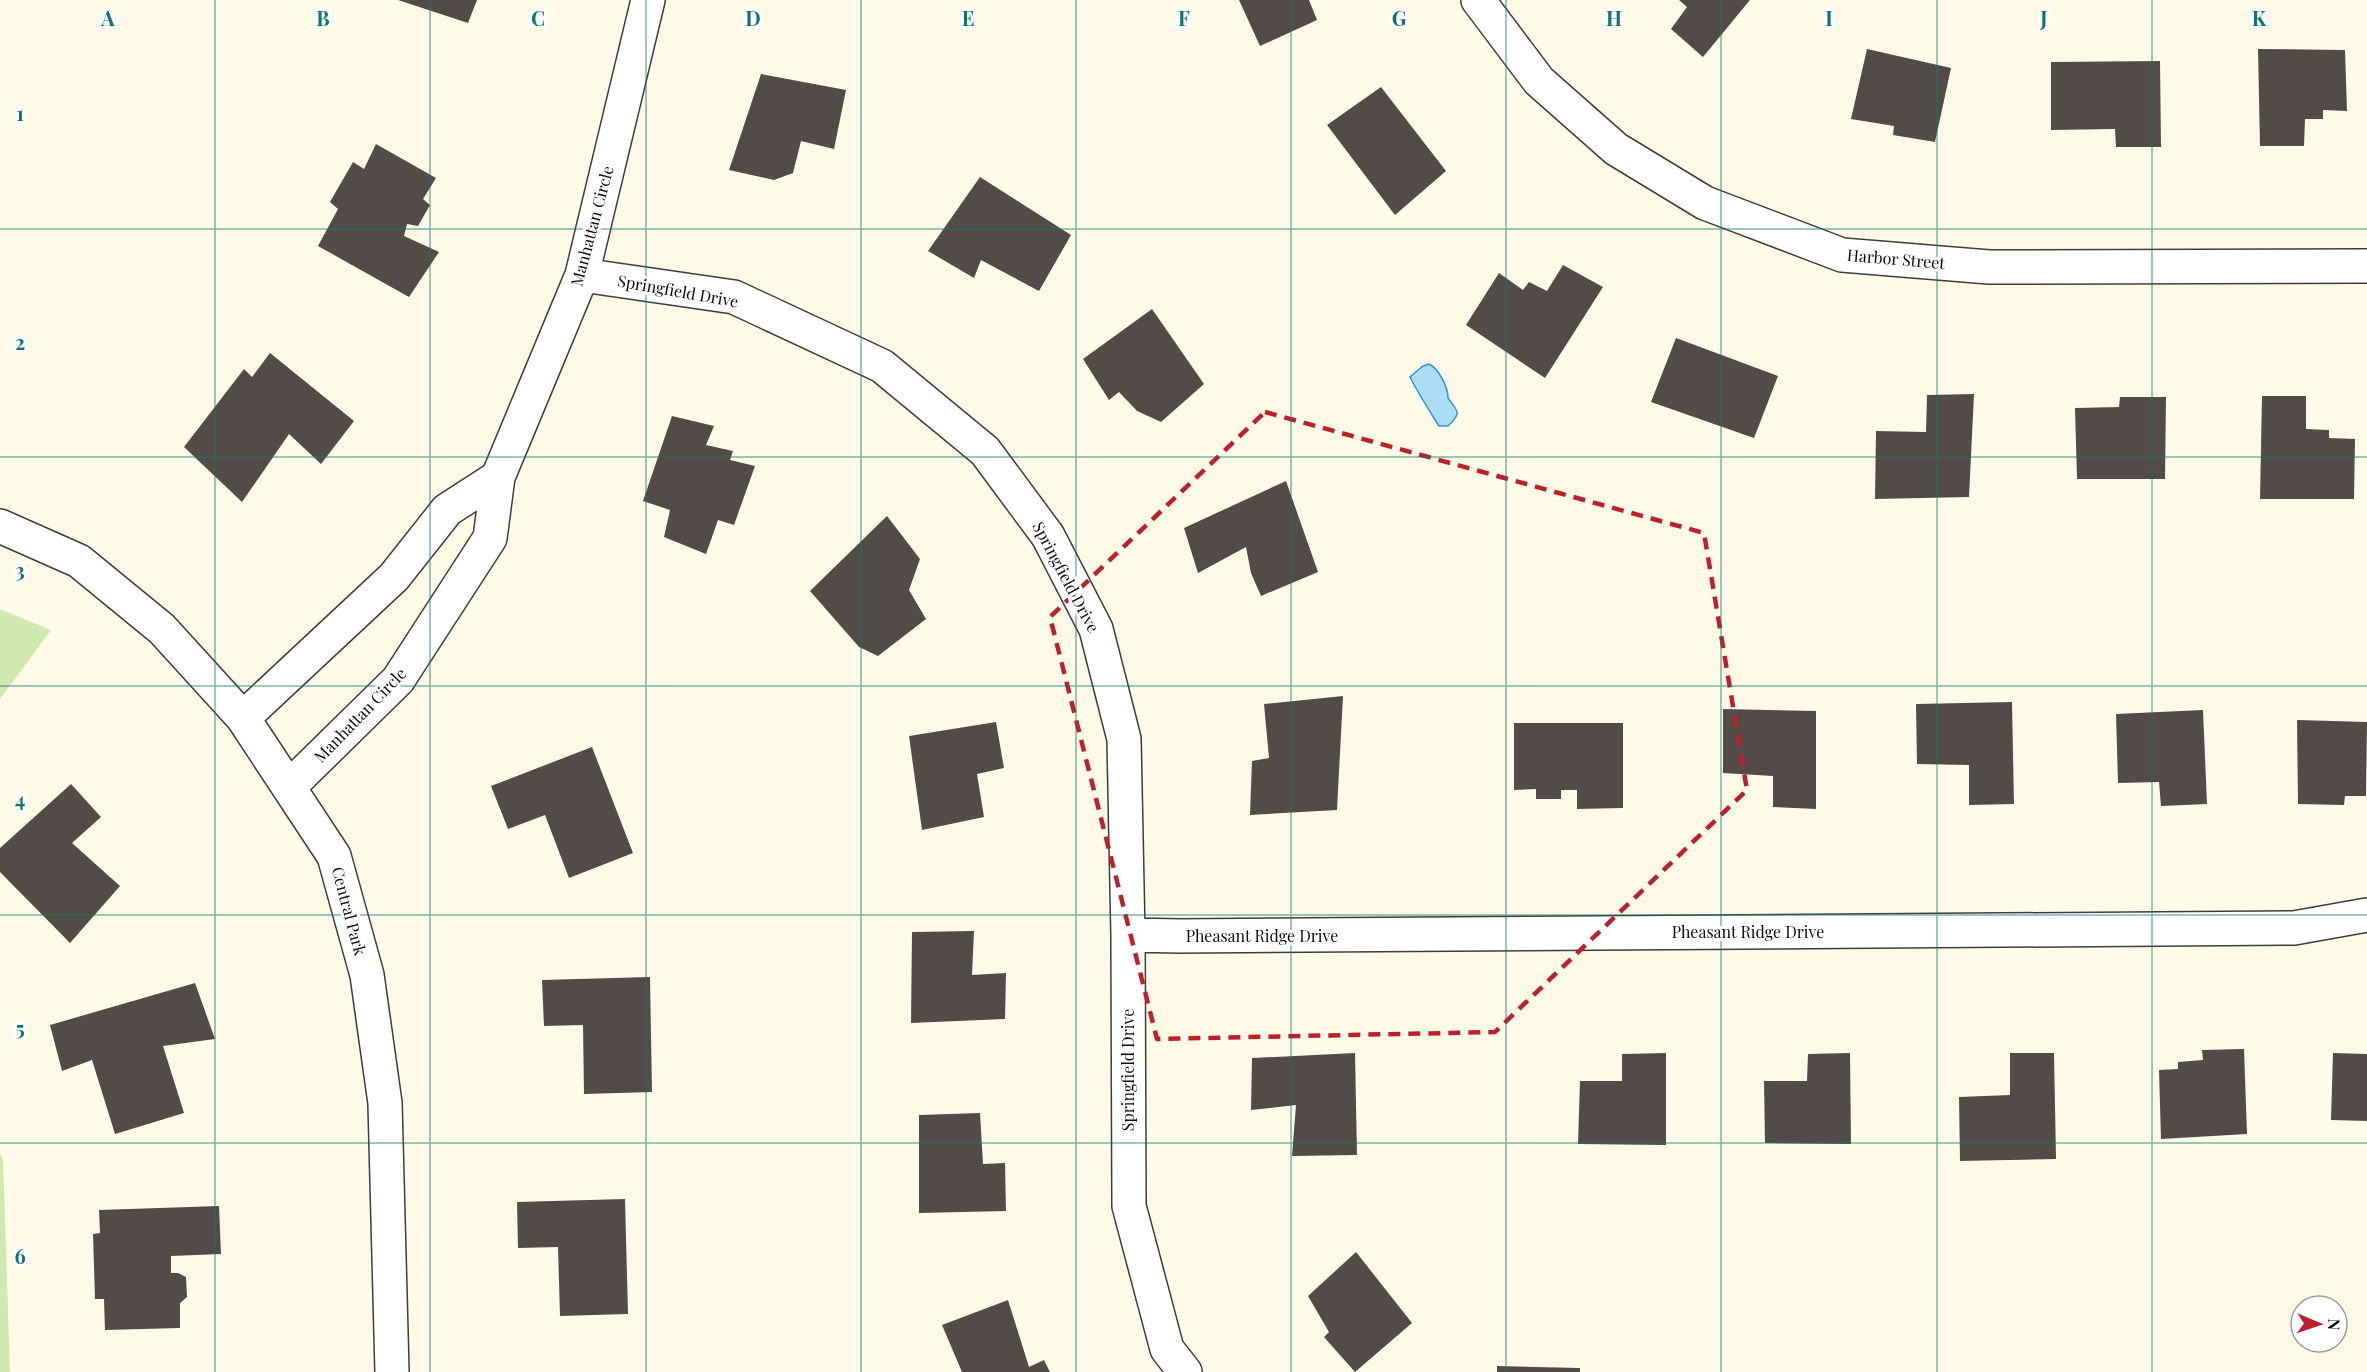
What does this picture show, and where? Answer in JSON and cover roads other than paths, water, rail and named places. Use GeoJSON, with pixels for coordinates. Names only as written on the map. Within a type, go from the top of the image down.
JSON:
{"type":"FeatureCollection","features":[{"type":"Feature","properties":{"kind":"street","name":"Manhattan Circle"},"geometry":{"type":"LineString","coordinates":[[289,787],[398,680],[490,538],[498,477],[582,274],[648,0]]}},
{"type":"Feature","properties":{"kind":"street","name":"Harbor Street"},"geometry":{"type":"LineString","coordinates":[[1478,0],[1539,81],[1616,148],[1704,203],[1842,255],[1989,267],[2367,266]]}},
{"type":"Feature","properties":{"kind":"street","name":"Springfield Drive"},"geometry":{"type":"LineString","coordinates":[[582,274],[734,297],[882,366],[985,451],[1048,536],[1096,629],[1124,739],[1128,935],[1129,1206],[1167,1349],[1185,1372]]}},
{"type":"Feature","properties":{"kind":"street"},"geometry":{"type":"LineString","coordinates":[[243,717],[394,578],[447,510],[498,477]]}},
{"type":"Feature","properties":{"kind":"street","name":"Central Park"},"geometry":{"type":"LineString","coordinates":[[0,526],[79,561],[162,629],[243,717],[334,856],[367,975],[386,1103],[392,1372]]}},
{"type":"Feature","properties":{"kind":"street","name":"Pheasant Ridge Drive"},"geometry":{"type":"LineString","coordinates":[[1128,935],[2294,928],[2367,915]]}},
{"type":"Feature","properties":{"kind":"water"},"geometry":{"type":"Polygon","coordinates":[[[1429,364],[1442,379],[1448,398],[1457,412],[1456,418],[1448,426],[1439,426],[1410,377],[1429,364]]]}}]}
